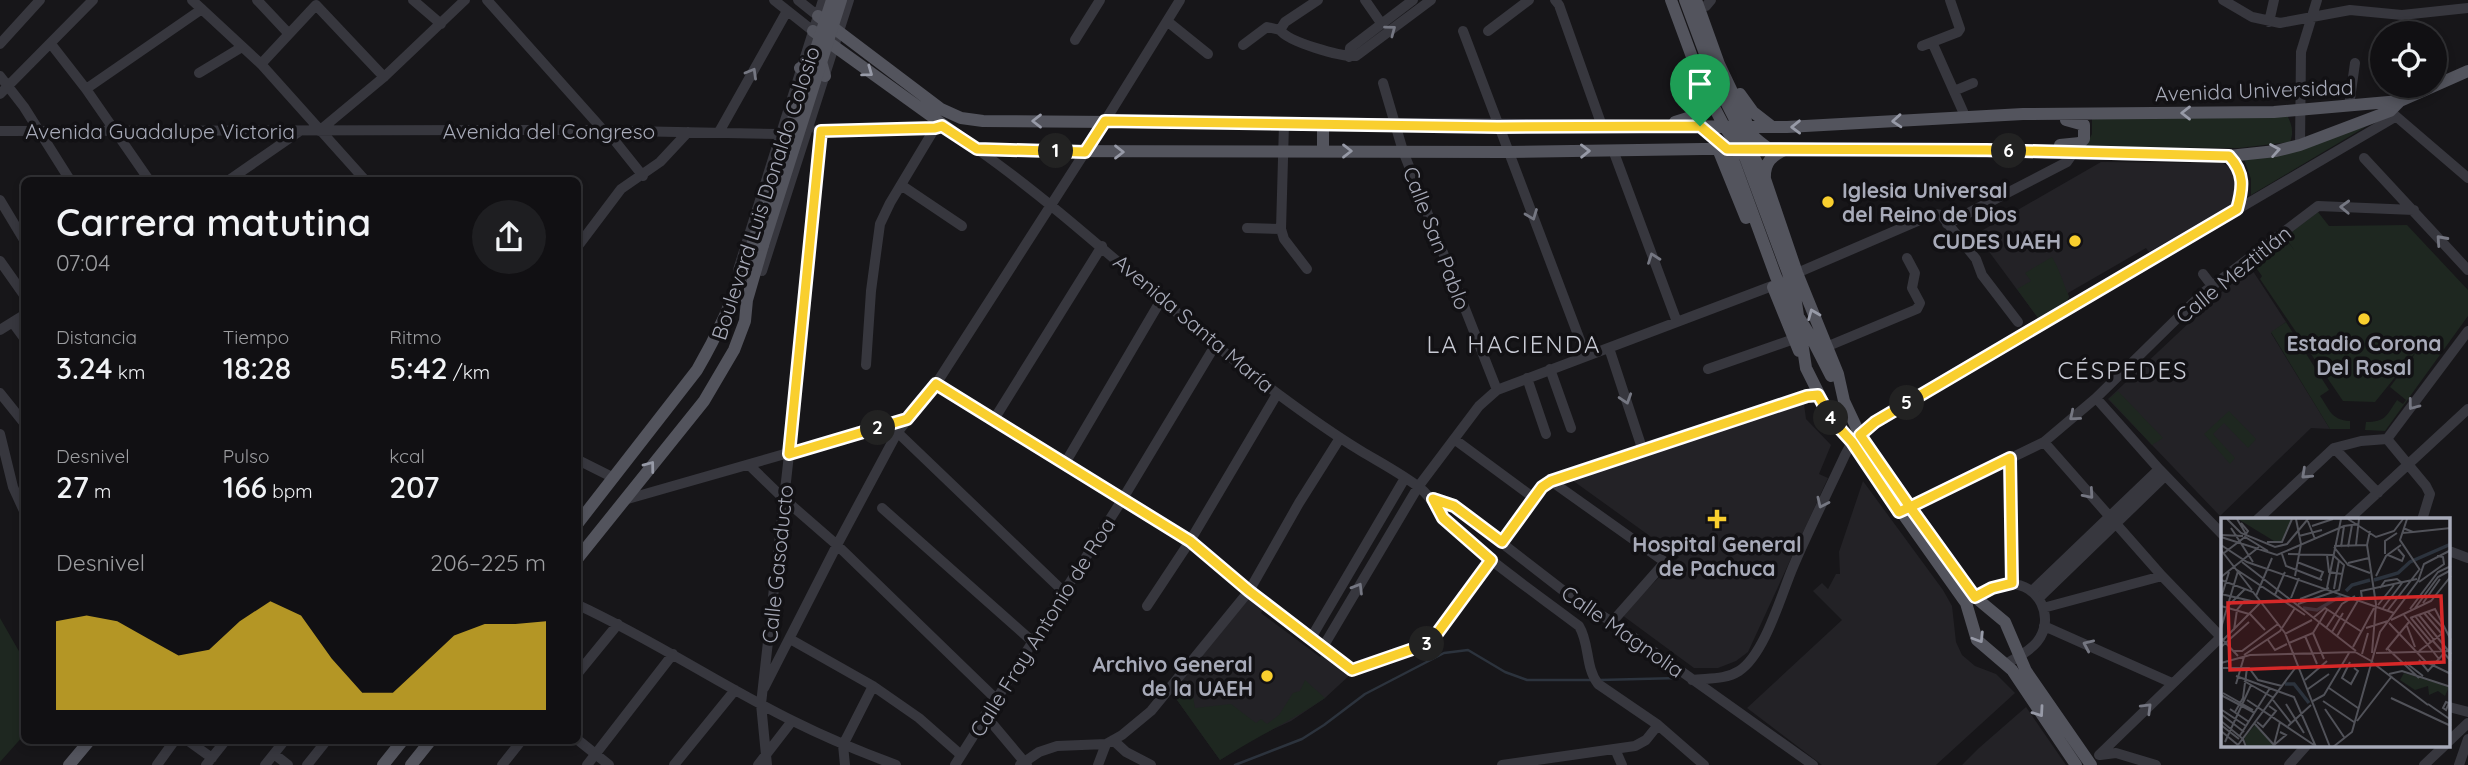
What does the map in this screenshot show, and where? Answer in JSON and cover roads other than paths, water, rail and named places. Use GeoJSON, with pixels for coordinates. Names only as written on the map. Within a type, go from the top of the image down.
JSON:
{"type":"FeatureCollection","features":[{"type":"Feature","properties":{"kind":"main road"},"geometry":{"type":"LineString","coordinates":[[745,321],[758,243],[830,0],[837,6],[849,0]]}},
{"type":"Feature","properties":{"kind":"main road"},"geometry":{"type":"LineString","coordinates":[[724,314],[758,243],[841,0]]}},
{"type":"Feature","properties":{"kind":"main road"},"geometry":{"type":"LineString","coordinates":[[1671,0],[1698,76],[1745,157],[1788,273],[1799,319],[1806,368]]}},
{"type":"Feature","properties":{"kind":"main road"},"geometry":{"type":"LineString","coordinates":[[1685,0],[1735,138],[1772,286],[1818,395],[1832,420],[1856,439],[1970,600],[2005,622],[2018,656],[2088,760]]}},
{"type":"Feature","properties":{"kind":"main road"},"geometry":{"type":"LineString","coordinates":[[1704,2],[1715,55],[1746,121],[1735,138]]}},
{"type":"Feature","properties":{"kind":"main road"},"geometry":{"type":"LineString","coordinates":[[1704,2],[1740,96],[1753,112],[1771,126]]}},
{"type":"Feature","properties":{"kind":"main road"},"geometry":{"type":"LineString","coordinates":[[818,16],[941,109],[961,118],[983,121],[1498,127],[1657,125],[1702,127],[1771,148]]}},
{"type":"Feature","properties":{"kind":"main road"},"geometry":{"type":"LineString","coordinates":[[813,31],[938,127],[977,149],[1085,152],[1507,152],[1700,149],[1771,126]]}},
{"type":"Feature","properties":{"kind":"main road"},"geometry":{"type":"LineString","coordinates":[[800,68],[815,60],[822,65],[825,76]]}},
{"type":"Feature","properties":{"kind":"main road"},"geometry":{"type":"LineString","coordinates":[[2447,79],[2468,71]]}},
{"type":"Feature","properties":{"kind":"main road"},"geometry":{"type":"LineString","coordinates":[[1657,125],[1697,115],[1700,100],[1698,76]]}},
{"type":"Feature","properties":{"kind":"main road","name":"Avenida Universidad"},"geometry":{"type":"LineString","coordinates":[[1771,148],[2229,156],[2276,151],[2300,145],[2390,110],[2400,98]]}},
{"type":"Feature","properties":{"kind":"main road","name":"Avenida Universidad"},"geometry":{"type":"LineString","coordinates":[[1771,126],[1821,127],[2023,114],[2229,113],[2349,106],[2390,110]]}},
{"type":"Feature","properties":{"kind":"main road"},"geometry":{"type":"LineString","coordinates":[[1987,150],[2004,144],[2071,145],[2084,139],[2084,125],[2080,122],[2023,114]]}},
{"type":"Feature","properties":{"kind":"main road"},"geometry":{"type":"LineString","coordinates":[[1323,124],[1323,150]]}},
{"type":"Feature","properties":{"kind":"main road"},"geometry":{"type":"LineString","coordinates":[[1771,126],[1768,139],[1771,148]]}},
{"type":"Feature","properties":{"kind":"main road"},"geometry":{"type":"LineString","coordinates":[[1700,149],[1707,140],[1702,127]]}},
{"type":"Feature","properties":{"kind":"main road"},"geometry":{"type":"LineString","coordinates":[[1735,138],[1754,155],[1765,179],[1797,273],[1838,374],[1856,439]]}},
{"type":"Feature","properties":{"kind":"main road"},"geometry":{"type":"LineString","coordinates":[[1765,179],[1769,160],[1773,155],[1789,148]]}},
{"type":"Feature","properties":{"kind":"main road"},"geometry":{"type":"LineString","coordinates":[[2229,156],[2237,164],[2243,180],[2237,209]]}},
{"type":"Feature","properties":{"kind":"main road","name":"Boulevard Luis Donaldo Colosio"},"geometry":{"type":"LineString","coordinates":[[583,512],[614,478],[697,370],[724,314]]}},
{"type":"Feature","properties":{"kind":"main road"},"geometry":{"type":"LineString","coordinates":[[1799,319],[1844,401]]}},
{"type":"Feature","properties":{"kind":"main road","name":"Boulevard Luis Donaldo Colosio"},"geometry":{"type":"LineString","coordinates":[[581,554],[704,401],[734,350],[745,321]]}},
{"type":"Feature","properties":{"kind":"main road"},"geometry":{"type":"LineString","coordinates":[[1970,600],[1977,640],[2007,664],[2068,753],[2088,760]]}},
{"type":"Feature","properties":{"kind":"main road"},"geometry":{"type":"LineString","coordinates":[[69,765],[87,744]]}},
{"type":"Feature","properties":{"kind":"main road"},"geometry":{"type":"LineString","coordinates":[[383,765],[399,744]]}},
{"type":"Feature","properties":{"kind":"main road"},"geometry":{"type":"LineString","coordinates":[[411,765],[428,744]]}},
{"type":"Feature","properties":{"kind":"street"},"geometry":{"type":"LineString","coordinates":[[0,44],[40,0]]}},
{"type":"Feature","properties":{"kind":"street"},"geometry":{"type":"LineString","coordinates":[[0,94],[93,0]]}},
{"type":"Feature","properties":{"kind":"street"},"geometry":{"type":"LineString","coordinates":[[191,0],[261,64],[362,177]]}},
{"type":"Feature","properties":{"kind":"street"},"geometry":{"type":"LineString","coordinates":[[257,0],[289,34]]}},
{"type":"Feature","properties":{"kind":"street"},"geometry":{"type":"LineString","coordinates":[[413,0],[441,24]]}},
{"type":"Feature","properties":{"kind":"street"},"geometry":{"type":"LineString","coordinates":[[319,131],[384,77],[465,0]]}},
{"type":"Feature","properties":{"kind":"street"},"geometry":{"type":"LineString","coordinates":[[487,0],[611,136],[643,176]]}},
{"type":"Feature","properties":{"kind":"street"},"geometry":{"type":"LineString","coordinates":[[774,0],[813,31]]}},
{"type":"Feature","properties":{"kind":"street"},"geometry":{"type":"LineString","coordinates":[[798,0],[818,16]]}},
{"type":"Feature","properties":{"kind":"street","name":"Boulevard Luis Donaldo Colosio"},"geometry":{"type":"LineString","coordinates":[[724,314],[823,0]]}},
{"type":"Feature","properties":{"kind":"street","name":"Boulevard Luis Donaldo Colosio"},"geometry":{"type":"LineString","coordinates":[[745,321],[849,0]]}},
{"type":"Feature","properties":{"kind":"street"},"geometry":{"type":"LineString","coordinates":[[1075,40],[1100,0]]}},
{"type":"Feature","properties":{"kind":"street"},"geometry":{"type":"LineString","coordinates":[[764,688],[836,545],[897,433],[936,384],[1180,0]]}},
{"type":"Feature","properties":{"kind":"street"},"geometry":{"type":"LineString","coordinates":[[1280,30],[1285,22],[1318,0]]}},
{"type":"Feature","properties":{"kind":"street"},"geometry":{"type":"LineString","coordinates":[[1365,0],[1381,23]]}},
{"type":"Feature","properties":{"kind":"street"},"geometry":{"type":"LineString","coordinates":[[1349,57],[1350,48],[1413,0]]}},
{"type":"Feature","properties":{"kind":"street"},"geometry":{"type":"LineString","coordinates":[[1243,46],[1267,27],[1280,30],[1287,37],[1349,57],[1356,56],[1432,0]]}},
{"type":"Feature","properties":{"kind":"street"},"geometry":{"type":"LineString","coordinates":[[1488,31],[1529,0]]}},
{"type":"Feature","properties":{"kind":"street"},"geometry":{"type":"LineString","coordinates":[[1556,0],[1602,127]]}},
{"type":"Feature","properties":{"kind":"street"},"geometry":{"type":"LineString","coordinates":[[1950,0],[1960,29],[1927,44],[1965,116]]}},
{"type":"Feature","properties":{"kind":"street"},"geometry":{"type":"LineString","coordinates":[[2223,0],[2252,17],[2269,22],[2293,21],[2350,10],[2402,15],[2446,5],[2468,8]]}},
{"type":"Feature","properties":{"kind":"street"},"geometry":{"type":"LineString","coordinates":[[2269,22],[2274,0]]}},
{"type":"Feature","properties":{"kind":"street"},"geometry":{"type":"LineString","coordinates":[[2300,145],[2301,52],[2316,0]]}},
{"type":"Feature","properties":{"kind":"street"},"geometry":{"type":"LineString","coordinates":[[2367,11],[2371,0]]}},
{"type":"Feature","properties":{"kind":"street"},"geometry":{"type":"LineString","coordinates":[[261,64],[316,5],[384,77]]}},
{"type":"Feature","properties":{"kind":"street"},"geometry":{"type":"LineString","coordinates":[[86,89],[202,9]]}},
{"type":"Feature","properties":{"kind":"street"},"geometry":{"type":"LineString","coordinates":[[719,132],[788,11]]}},
{"type":"Feature","properties":{"kind":"street"},"geometry":{"type":"LineString","coordinates":[[1167,21],[1208,54]]}},
{"type":"Feature","properties":{"kind":"street"},"geometry":{"type":"LineString","coordinates":[[1463,31],[1586,356]]}},
{"type":"Feature","properties":{"kind":"street"},"geometry":{"type":"LineString","coordinates":[[51,44],[147,177]]}},
{"type":"Feature","properties":{"kind":"street"},"geometry":{"type":"LineString","coordinates":[[199,73],[242,47]]}},
{"type":"Feature","properties":{"kind":"street"},"geometry":{"type":"LineString","coordinates":[[2349,106],[2355,63]]}},
{"type":"Feature","properties":{"kind":"street"},"geometry":{"type":"LineString","coordinates":[[0,76],[68,177]]}},
{"type":"Feature","properties":{"kind":"street","name":"Calle San Pablo"},"geometry":{"type":"LineString","coordinates":[[1383,83],[1403,151],[1497,390]]}},
{"type":"Feature","properties":{"kind":"street"},"geometry":{"type":"LineString","coordinates":[[1954,91],[1973,83]]}},
{"type":"Feature","properties":{"kind":"street"},"geometry":{"type":"LineString","coordinates":[[1692,680],[1724,677],[1740,671],[1751,659],[1769,629],[1793,568],[1856,439],[1875,422],[2237,209],[2390,110],[2468,178]]}},
{"type":"Feature","properties":{"kind":"street"},"geometry":{"type":"LineString","coordinates":[[1284,124],[1281,229],[1284,239],[1307,269]]}},
{"type":"Feature","properties":{"kind":"street"},"geometry":{"type":"LineString","coordinates":[[807,130],[938,127]]}},
{"type":"Feature","properties":{"kind":"street"},"geometry":{"type":"LineString","coordinates":[[866,365],[871,291],[880,223],[938,127]]}},
{"type":"Feature","properties":{"kind":"street","name":"Avenida Guadalupe Victoria"},"geometry":{"type":"LineString","coordinates":[[0,131],[319,131]]}},
{"type":"Feature","properties":{"kind":"street"},"geometry":{"type":"LineString","coordinates":[[233,177],[300,131]]}},
{"type":"Feature","properties":{"kind":"street","name":"Avenida del Congreso"},"geometry":{"type":"LineString","coordinates":[[319,131],[779,134]]}},
{"type":"Feature","properties":{"kind":"street","name":"Calle Gasoducto"},"geometry":{"type":"LineString","coordinates":[[766,760],[761,704],[821,131]]}},
{"type":"Feature","properties":{"kind":"street"},"geometry":{"type":"LineString","coordinates":[[581,242],[621,189],[660,162],[688,132]]}},
{"type":"Feature","properties":{"kind":"street","name":"Avenida Santa María"},"geometry":{"type":"LineString","coordinates":[[977,149],[1050,203],[1161,300],[1277,394],[1433,499]]}},
{"type":"Feature","properties":{"kind":"street"},"geometry":{"type":"LineString","coordinates":[[1613,150],[1677,322]]}},
{"type":"Feature","properties":{"kind":"street"},"geometry":{"type":"LineString","coordinates":[[1947,224],[2067,162],[2074,152]]}},
{"type":"Feature","properties":{"kind":"street"},"geometry":{"type":"LineString","coordinates":[[2364,158],[2468,270]]}},
{"type":"Feature","properties":{"kind":"street"},"geometry":{"type":"LineString","coordinates":[[901,185],[962,226]]}},
{"type":"Feature","properties":{"kind":"street"},"geometry":{"type":"LineString","coordinates":[[0,200],[21,235]]}},
{"type":"Feature","properties":{"kind":"street","name":"Calle Meztitlán"},"geometry":{"type":"LineString","coordinates":[[1905,510],[2044,442],[2096,398],[2203,293],[2318,206],[2414,210]]}},
{"type":"Feature","properties":{"kind":"street"},"geometry":{"type":"LineString","coordinates":[[1797,273],[1934,214],[1941,215],[1976,259],[1982,275],[2018,322]]}},
{"type":"Feature","properties":{"kind":"street"},"geometry":{"type":"LineString","coordinates":[[1247,228],[1281,229]]}},
{"type":"Feature","properties":{"kind":"street"},"geometry":{"type":"LineString","coordinates":[[993,421],[1102,246]]}},
{"type":"Feature","properties":{"kind":"street"},"geometry":{"type":"LineString","coordinates":[[1826,347],[1917,309],[1920,303],[1912,288],[1915,273],[1907,258]]}},
{"type":"Feature","properties":{"kind":"street"},"geometry":{"type":"LineString","coordinates":[[0,261],[21,291]]}},
{"type":"Feature","properties":{"kind":"street"},"geometry":{"type":"LineString","coordinates":[[2203,274],[2213,287]]}},
{"type":"Feature","properties":{"kind":"street"},"geometry":{"type":"LineString","coordinates":[[1323,647],[1418,487],[1479,406],[1497,390],[1772,286]]}},
{"type":"Feature","properties":{"kind":"street"},"geometry":{"type":"LineString","coordinates":[[1064,465],[1161,300]]}},
{"type":"Feature","properties":{"kind":"street"},"geometry":{"type":"LineString","coordinates":[[0,330],[21,317]]}},
{"type":"Feature","properties":{"kind":"street"},"geometry":{"type":"LineString","coordinates":[[13,323],[21,334]]}},
{"type":"Feature","properties":{"kind":"street"},"geometry":{"type":"LineString","coordinates":[[2387,439],[2468,331]]}},
{"type":"Feature","properties":{"kind":"street"},"geometry":{"type":"LineString","coordinates":[[1708,369],[1794,339]]}},
{"type":"Feature","properties":{"kind":"street","name":"Calle Fray Antonio de Roa"},"geometry":{"type":"LineString","coordinates":[[958,760],[1122,500],[1216,344]]}},
{"type":"Feature","properties":{"kind":"street"},"geometry":{"type":"LineString","coordinates":[[1609,348],[1643,451]]}},
{"type":"Feature","properties":{"kind":"street"},"geometry":{"type":"LineString","coordinates":[[1550,369],[1571,428]]}},
{"type":"Feature","properties":{"kind":"street"},"geometry":{"type":"LineString","coordinates":[[1527,378],[1546,434]]}},
{"type":"Feature","properties":{"kind":"street"},"geometry":{"type":"LineString","coordinates":[[936,384],[1190,541],[1249,591],[1352,670],[1430,643],[1491,560]]}},
{"type":"Feature","properties":{"kind":"street"},"geometry":{"type":"LineString","coordinates":[[0,393],[21,419]]}},
{"type":"Feature","properties":{"kind":"street"},"geometry":{"type":"LineString","coordinates":[[1147,606],[1190,541],[1277,394]]}},
{"type":"Feature","properties":{"kind":"street"},"geometry":{"type":"LineString","coordinates":[[1502,542],[1542,487],[1551,481],[1807,396],[1818,395]]}},
{"type":"Feature","properties":{"kind":"street"},"geometry":{"type":"LineString","coordinates":[[2096,398],[2162,473],[2221,533]]}},
{"type":"Feature","properties":{"kind":"street"},"geometry":{"type":"LineString","coordinates":[[2350,518],[2468,410]]}},
{"type":"Feature","properties":{"kind":"street"},"geometry":{"type":"LineString","coordinates":[[624,500],[907,419]]}},
{"type":"Feature","properties":{"kind":"street"},"geometry":{"type":"LineString","coordinates":[[889,424],[1063,592]]}},
{"type":"Feature","properties":{"kind":"street"},"geometry":{"type":"LineString","coordinates":[[0,434],[13,487],[21,504]]}},
{"type":"Feature","properties":{"kind":"street"},"geometry":{"type":"LineString","coordinates":[[1098,765],[1109,742],[1151,711],[1249,591],[1340,438]]}},
{"type":"Feature","properties":{"kind":"street"},"geometry":{"type":"LineString","coordinates":[[1454,439],[1534,498]]}},
{"type":"Feature","properties":{"kind":"street"},"geometry":{"type":"LineString","coordinates":[[2259,518],[2334,448],[2361,440],[2387,439]]}},
{"type":"Feature","properties":{"kind":"street"},"geometry":{"type":"LineString","coordinates":[[2387,439],[2427,486],[2430,494],[2423,518]]}},
{"type":"Feature","properties":{"kind":"street"},"geometry":{"type":"LineString","coordinates":[[2044,442],[2162,576],[2221,635]]}},
{"type":"Feature","properties":{"kind":"street"},"geometry":{"type":"LineString","coordinates":[[2334,448],[2378,493]]}},
{"type":"Feature","properties":{"kind":"street"},"geometry":{"type":"LineString","coordinates":[[2010,458],[2012,583]]}},
{"type":"Feature","properties":{"kind":"street"},"geometry":{"type":"LineString","coordinates":[[581,462],[614,478]]}},
{"type":"Feature","properties":{"kind":"street"},"geometry":{"type":"LineString","coordinates":[[749,465],[996,699]]}},
{"type":"Feature","properties":{"kind":"street"},"geometry":{"type":"LineString","coordinates":[[2038,599],[2162,473]]}},
{"type":"Feature","properties":{"kind":"street"},"geometry":{"type":"LineString","coordinates":[[1311,638],[1405,478]]}},
{"type":"Feature","properties":{"kind":"street"},"geometry":{"type":"LineString","coordinates":[[1551,481],[1665,562],[1612,622]]}},
{"type":"Feature","properties":{"kind":"street"},"geometry":{"type":"LineString","coordinates":[[1433,499],[1443,518],[1491,560],[1579,626],[1584,635],[1595,680],[1658,724],[1704,765]]}},
{"type":"Feature","properties":{"kind":"street","name":"Calle Magnolia"},"geometry":{"type":"LineString","coordinates":[[1433,499],[1454,506],[1565,592],[1612,622],[1813,765]]}},
{"type":"Feature","properties":{"kind":"street"},"geometry":{"type":"LineString","coordinates":[[881,508],[1033,642]]}},
{"type":"Feature","properties":{"kind":"street"},"geometry":{"type":"LineString","coordinates":[[2450,551],[2468,558]]}},
{"type":"Feature","properties":{"kind":"street"},"geometry":{"type":"LineString","coordinates":[[1970,600],[1992,588],[2012,583],[2038,599],[2162,576]]}},
{"type":"Feature","properties":{"kind":"street"},"geometry":{"type":"LineString","coordinates":[[2007,664],[2030,650],[2039,639],[2045,626],[2038,599]]}},
{"type":"Feature","properties":{"kind":"street"},"geometry":{"type":"LineString","coordinates":[[581,607],[618,624],[792,721],[843,745],[897,765]]}},
{"type":"Feature","properties":{"kind":"street"},"geometry":{"type":"LineString","coordinates":[[581,669],[618,624]]}},
{"type":"Feature","properties":{"kind":"street"},"geometry":{"type":"LineString","coordinates":[[2045,626],[2172,683]]}},
{"type":"Feature","properties":{"kind":"street"},"geometry":{"type":"LineString","coordinates":[[2088,760],[2221,637]]}},
{"type":"Feature","properties":{"kind":"street"},"geometry":{"type":"LineString","coordinates":[[790,639],[873,686],[919,718],[958,760]]}},
{"type":"Feature","properties":{"kind":"street"},"geometry":{"type":"LineString","coordinates":[[587,765],[673,654]]}},
{"type":"Feature","properties":{"kind":"street"},"geometry":{"type":"LineString","coordinates":[[845,765],[843,745],[873,686]]}},
{"type":"Feature","properties":{"kind":"street"},"geometry":{"type":"LineString","coordinates":[[674,765],[735,690]]}},
{"type":"Feature","properties":{"kind":"street"},"geometry":{"type":"LineString","coordinates":[[2450,707],[2468,712]]}},
{"type":"Feature","properties":{"kind":"street"},"geometry":{"type":"LineString","coordinates":[[985,715],[1021,756],[1023,764],[1057,746],[1109,742],[1151,765]]}},
{"type":"Feature","properties":{"kind":"street"},"geometry":{"type":"LineString","coordinates":[[758,765],[766,760],[792,721]]}},
{"type":"Feature","properties":{"kind":"street"},"geometry":{"type":"LineString","coordinates":[[2450,740],[2468,723]]}},
{"type":"Feature","properties":{"kind":"street"},"geometry":{"type":"LineString","coordinates":[[1502,765],[1636,747],[1658,724]]}},
{"type":"Feature","properties":{"kind":"street"},"geometry":{"type":"LineString","coordinates":[[2459,765],[2468,739]]}},
{"type":"Feature","properties":{"kind":"street"},"geometry":{"type":"LineString","coordinates":[[581,742],[608,765]]}},
{"type":"Feature","properties":{"kind":"street"},"geometry":{"type":"LineString","coordinates":[[157,765],[173,744]]}},
{"type":"Feature","properties":{"kind":"street"},"geometry":{"type":"LineString","coordinates":[[191,744],[209,761],[223,744]]}},
{"type":"Feature","properties":{"kind":"street"},"geometry":{"type":"LineString","coordinates":[[265,765],[282,744]]}},
{"type":"Feature","properties":{"kind":"street"},"geometry":{"type":"LineString","coordinates":[[307,765],[324,744]]}},
{"type":"Feature","properties":{"kind":"street"},"geometry":{"type":"LineString","coordinates":[[502,765],[519,744]]}},
{"type":"Feature","properties":{"kind":"street"},"geometry":{"type":"LineString","coordinates":[[2289,765],[2304,748]]}},
{"type":"Feature","properties":{"kind":"street"},"geometry":{"type":"LineString","coordinates":[[2424,765],[2442,748]]}},
{"type":"Feature","properties":{"kind":"street"},"geometry":{"type":"LineString","coordinates":[[1615,749],[1622,765]]}},
{"type":"Feature","properties":{"kind":"street"},"geometry":{"type":"LineString","coordinates":[[274,754],[288,765]]}},
{"type":"Feature","properties":{"kind":"street"},"geometry":{"type":"LineString","coordinates":[[2088,760],[2116,754],[2156,765]]}},
{"type":"Feature","properties":{"kind":"waterway"},"geometry":{"type":"LineString","coordinates":[[1235,765],[1302,739],[1365,694],[1444,653],[1468,650],[1505,672],[1527,680],[1594,680]]}},
{"type":"Feature","properties":{"kind":"waterway"},"geometry":{"type":"LineString","coordinates":[[1600,680],[1679,678]]}},
{"type":"Feature","properties":{"kind":"place","name":"Iglesia Universal del Reino de Dios"},"geometry":{"type":"Point","coordinates":[1828,202]}},
{"type":"Feature","properties":{"kind":"place","name":"CUDES UAEH"},"geometry":{"type":"Point","coordinates":[2075,241]}},
{"type":"Feature","properties":{"kind":"place","name":"Estadio Corona Del Rosal"},"geometry":{"type":"Point","coordinates":[2364,319]}},
{"type":"Feature","properties":{"kind":"place","name":"Hospital General de Pachuca"},"geometry":{"type":"Point","coordinates":[1717,519]}},
{"type":"Feature","properties":{"kind":"place","name":"Archivo General de la UAEH"},"geometry":{"type":"Point","coordinates":[1267,676]}},
{"type":"Feature","properties":{"kind":"district","name":"LA HACIENDA"},"geometry":{"type":"Point","coordinates":[1514,344]}},
{"type":"Feature","properties":{"kind":"district","name":"CÉSPEDES"},"geometry":{"type":"Point","coordinates":[2123,370]}}]}
